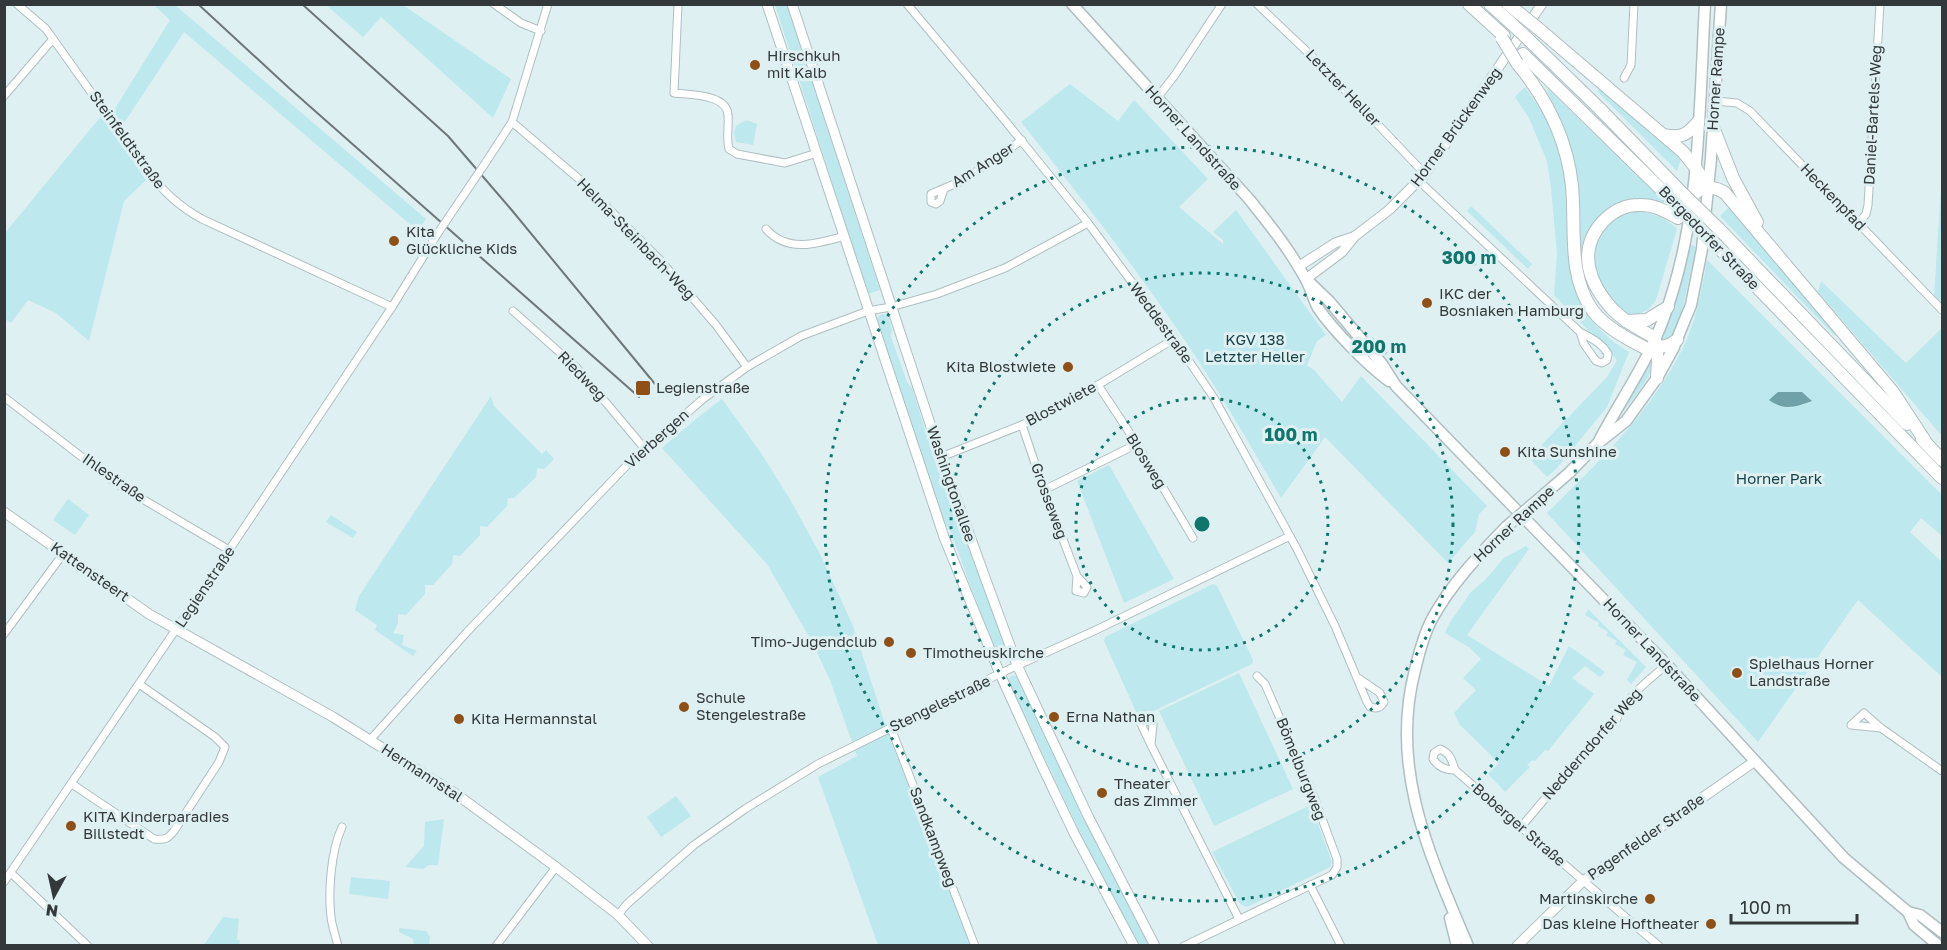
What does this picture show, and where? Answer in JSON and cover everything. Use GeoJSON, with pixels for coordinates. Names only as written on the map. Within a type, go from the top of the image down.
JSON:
{"type":"FeatureCollection","features":[{"type":"Feature","properties":{"kind":"highway"},"geometry":{"type":"LineString","coordinates":[[1469,4],[1501,35],[1520,58],[1544,99],[1563,141],[1572,186],[1575,263],[1585,297],[1595,313],[1606,324],[1654,346],[1669,345],[1677,340]]}},
{"type":"Feature","properties":{"kind":"highway","name":"Bergedorfer Straße"},"geometry":{"type":"LineString","coordinates":[[1490,4],[1719,229],[1942,460]]}},
{"type":"Feature","properties":{"kind":"highway"},"geometry":{"type":"LineString","coordinates":[[1508,4],[1683,152],[1708,187]]}},
{"type":"Feature","properties":{"kind":"highway","name":"Bergedorfer Straße"},"geometry":{"type":"LineString","coordinates":[[1520,58],[1739,270],[1942,478]]}},
{"type":"Feature","properties":{"kind":"highway"},"geometry":{"type":"LineString","coordinates":[[1663,135],[1684,136],[1698,122]]}},
{"type":"Feature","properties":{"kind":"highway"},"geometry":{"type":"LineString","coordinates":[[1713,127],[1733,178],[1767,242]]}},
{"type":"Feature","properties":{"kind":"highway"},"geometry":{"type":"LineString","coordinates":[[1693,196],[1696,191],[1708,187],[1723,192],[1893,392],[1927,444]]}},
{"type":"Feature","properties":{"kind":"highway"},"geometry":{"type":"LineString","coordinates":[[1657,378],[1654,346],[1607,304],[1592,278],[1588,252],[1598,227],[1613,212],[1641,204],[1678,213]]}},
{"type":"Feature","properties":{"kind":"highway"},"geometry":{"type":"LineString","coordinates":[[1626,321],[1647,320],[1668,307]]}},
{"type":"Feature","properties":{"kind":"main road","name":"Horner Landstraße"},"geometry":{"type":"LineString","coordinates":[[1072,4],[1249,200],[1298,267],[1306,279],[1318,308],[1335,328],[1376,371],[1396,386],[1667,665],[1844,858],[1908,912],[1914,925],[1939,945]]}},
{"type":"Feature","properties":{"kind":"main road","name":"Horner Rampe"},"geometry":{"type":"LineString","coordinates":[[1597,444],[1654,346],[1684,250],[1693,196],[1705,4]]}},
{"type":"Feature","properties":{"kind":"main road","name":"Horner Rampe"},"geometry":{"type":"LineString","coordinates":[[1468,945],[1443,888],[1423,831],[1412,790],[1406,725],[1411,684],[1432,620],[1453,587],[1506,527],[1569,473],[1597,444],[1626,421],[1657,378],[1677,340],[1690,305],[1699,265],[1708,187],[1721,4]]}},
{"type":"Feature","properties":{"kind":"main road"},"geometry":{"type":"LineString","coordinates":[[1700,93],[1715,101]]}},
{"type":"Feature","properties":{"kind":"main road","name":"Horner Rampe"},"geometry":{"type":"LineString","coordinates":[[1443,888],[1457,945]]}},
{"type":"Feature","properties":{"kind":"main road","name":"Horner Landstraße"},"geometry":{"type":"LineString","coordinates":[[1908,912],[1920,915],[1942,932]]}},
{"type":"Feature","properties":{"kind":"street","name":"Steinfeldtstraße"},"geometry":{"type":"LineString","coordinates":[[17,4],[37,20],[53,39],[145,168],[174,202],[202,219],[392,307]]}},
{"type":"Feature","properties":{"kind":"street"},"geometry":{"type":"LineString","coordinates":[[494,4],[521,23],[541,31]]}},
{"type":"Feature","properties":{"kind":"street","name":"Legienstraße"},"geometry":{"type":"LineString","coordinates":[[4,882],[177,629],[392,307],[512,122],[548,4]]}},
{"type":"Feature","properties":{"kind":"street"},"geometry":{"type":"LineString","coordinates":[[678,4],[674,93],[711,99],[724,104],[728,116],[729,149],[737,154],[785,163],[817,153]]}},
{"type":"Feature","properties":{"kind":"street","name":"Washingtonallee"},"geometry":{"type":"LineString","coordinates":[[767,4],[944,537],[1000,674],[1074,833],[1134,945]]}},
{"type":"Feature","properties":{"kind":"street","name":"Washingtonallee"},"geometry":{"type":"LineString","coordinates":[[792,4],[940,457],[1017,665],[1088,816],[1155,945]]}},
{"type":"Feature","properties":{"kind":"street","name":"Weddestraße"},"geometry":{"type":"LineString","coordinates":[[907,4],[1022,140],[1088,223],[1174,339],[1214,398],[1290,536],[1358,678]]}},
{"type":"Feature","properties":{"kind":"street"},"geometry":{"type":"LineString","coordinates":[[1157,98],[1222,4]]}},
{"type":"Feature","properties":{"kind":"street","name":"Letzter Heller"},"geometry":{"type":"LineString","coordinates":[[1257,4],[1323,67],[1422,177],[1580,332]]}},
{"type":"Feature","properties":{"kind":"street","name":"Horner Brückenweg"},"geometry":{"type":"LineString","coordinates":[[1306,279],[1342,252],[1355,236],[1389,210],[1422,177],[1542,4]]}},
{"type":"Feature","properties":{"kind":"street"},"geometry":{"type":"LineString","coordinates":[[1624,78],[1631,65],[1634,4]]}},
{"type":"Feature","properties":{"kind":"street","name":"Daniel-Bartels-Weg"},"geometry":{"type":"LineString","coordinates":[[1859,224],[1866,214],[1868,205],[1880,4]]}},
{"type":"Feature","properties":{"kind":"street"},"geometry":{"type":"LineString","coordinates":[[4,96],[53,39]]}},
{"type":"Feature","properties":{"kind":"street","name":"Heckenpfad"},"geometry":{"type":"LineString","coordinates":[[1715,101],[1737,103],[1750,111],[1942,310]]}},
{"type":"Feature","properties":{"kind":"street","name":"Helma-Steinbach-Weg"},"geometry":{"type":"LineString","coordinates":[[512,122],[579,179],[660,260],[716,325],[747,367]]}},
{"type":"Feature","properties":{"kind":"street","name":"Am Anger"},"geometry":{"type":"LineString","coordinates":[[944,189],[976,172],[1022,140]]}},
{"type":"Feature","properties":{"kind":"street","name":"Vierbergen"},"geometry":{"type":"LineString","coordinates":[[370,740],[467,632],[586,507],[645,449],[702,399],[747,367],[801,336],[868,310],[891,307],[947,291],[1005,268],[1088,223]]}},
{"type":"Feature","properties":{"kind":"street"},"geometry":{"type":"LineString","coordinates":[[766,229],[774,238],[806,245],[844,236]]}},
{"type":"Feature","properties":{"kind":"street","name":"Horner Brückenweg"},"geometry":{"type":"LineString","coordinates":[[1298,267],[1335,243],[1355,236]]}},
{"type":"Feature","properties":{"kind":"street","name":"Riedweg"},"geometry":{"type":"LineString","coordinates":[[513,311],[576,367],[645,449]]}},
{"type":"Feature","properties":{"kind":"street"},"geometry":{"type":"LineString","coordinates":[[1580,332],[1605,349],[1608,354],[1607,360],[1602,363],[1596,362],[1584,344],[1580,332]]}},
{"type":"Feature","properties":{"kind":"street","name":"Blostwiete"},"geometry":{"type":"LineString","coordinates":[[940,457],[1022,425],[1098,385],[1174,339]]}},
{"type":"Feature","properties":{"kind":"street","name":"Blosweg"},"geometry":{"type":"LineString","coordinates":[[1098,385],[1137,444],[1193,538]]}},
{"type":"Feature","properties":{"kind":"street","name":"Ihlestraße"},"geometry":{"type":"LineString","coordinates":[[4,397],[117,484],[229,550]]}},
{"type":"Feature","properties":{"kind":"street","name":"Grosseweg"},"geometry":{"type":"LineString","coordinates":[[1022,425],[1077,576]]}},
{"type":"Feature","properties":{"kind":"street"},"geometry":{"type":"LineString","coordinates":[[1044,490],[1137,444]]}},
{"type":"Feature","properties":{"kind":"street","name":"Kattensteert"},"geometry":{"type":"LineString","coordinates":[[4,512],[150,614],[177,629]]}},
{"type":"Feature","properties":{"kind":"street","name":"Stengelestraße"},"geometry":{"type":"LineString","coordinates":[[618,915],[627,904],[688,850],[739,813],[818,764],[1017,665],[1096,630],[1290,536]]}},
{"type":"Feature","properties":{"kind":"street"},"geometry":{"type":"LineString","coordinates":[[4,634],[63,554]]}},
{"type":"Feature","properties":{"kind":"street","name":"Hermannstal"},"geometry":{"type":"LineString","coordinates":[[177,629],[370,740],[456,794],[618,915],[648,945]]}},
{"type":"Feature","properties":{"kind":"street","name":"Nedderndorfer Weg"},"geometry":{"type":"LineString","coordinates":[[1521,827],[1570,769],[1616,721],[1618,714],[1638,691],[1667,665]]}},
{"type":"Feature","properties":{"kind":"street","name":"Bömelburgweg"},"geometry":{"type":"LineString","coordinates":[[1257,676],[1265,684],[1314,797],[1337,859],[1332,875],[1310,885]]}},
{"type":"Feature","properties":{"kind":"street"},"geometry":{"type":"LineString","coordinates":[[72,784],[154,839],[164,840],[169,838],[174,831],[219,762],[225,747],[215,737],[139,684]]}},
{"type":"Feature","properties":{"kind":"street","name":"Sandkampweg"},"geometry":{"type":"LineString","coordinates":[[891,728],[975,945]]}},
{"type":"Feature","properties":{"kind":"street"},"geometry":{"type":"LineString","coordinates":[[1881,728],[1942,771]]}},
{"type":"Feature","properties":{"kind":"street"},"geometry":{"type":"LineString","coordinates":[[1151,745],[1239,919]]}},
{"type":"Feature","properties":{"kind":"street","name":"Pagenfelder Straße"},"geometry":{"type":"LineString","coordinates":[[1517,945],[1583,881],[1755,761]]}},
{"type":"Feature","properties":{"kind":"street","name":"Boberger Straße"},"geometry":{"type":"LineString","coordinates":[[1455,770],[1659,945]]}},
{"type":"Feature","properties":{"kind":"street"},"geometry":{"type":"LineString","coordinates":[[338,945],[331,919],[331,886],[336,840],[342,827]]}},
{"type":"Feature","properties":{"kind":"street"},"geometry":{"type":"LineString","coordinates":[[496,945],[556,867]]}},
{"type":"Feature","properties":{"kind":"street"},"geometry":{"type":"LineString","coordinates":[[11,873],[88,945]]}},
{"type":"Feature","properties":{"kind":"street"},"geometry":{"type":"LineString","coordinates":[[1184,945],[1310,885],[1341,945]]}},
{"type":"Feature","properties":{"kind":"green space"},"geometry":{"type":"Polygon","coordinates":[[[154,5],[175,5],[426,219],[418,231],[184,32],[122,126],[113,112],[170,20],[154,5]]]}},
{"type":"Feature","properties":{"kind":"green space"},"geometry":{"type":"Polygon","coordinates":[[[326,5],[403,5],[511,79],[493,118],[381,17],[363,37],[326,5]]]}},
{"type":"Feature","properties":{"kind":"green space"},"geometry":{"type":"Polygon","coordinates":[[[775,5],[787,5],[880,290],[868,294],[775,5]]]}},
{"type":"Feature","properties":{"kind":"green space","name":"KGV 138 Letzter Heller"},"geometry":{"type":"Polygon","coordinates":[[[1070,84],[1118,121],[1134,100],[1208,179],[1179,207],[1223,244],[1223,240],[1213,232],[1236,210],[1326,335],[1317,341],[1307,365],[1342,402],[1361,376],[1487,506],[1479,514],[1475,532],[1448,563],[1325,437],[1281,498],[1215,387],[1173,323],[1099,221],[1021,122],[1070,84]]]}},
{"type":"Feature","properties":{"kind":"green space"},"geometry":{"type":"Polygon","coordinates":[[[1525,87],[1548,122],[1559,151],[1566,191],[1571,271],[1580,299],[1587,312],[1605,334],[1629,352],[1607,407],[1547,477],[1529,458],[1607,377],[1617,360],[1554,295],[1557,253],[1551,188],[1547,161],[1529,118],[1515,97],[1525,87]]]}},
{"type":"Feature","properties":{"kind":"green space"},"geometry":{"type":"Polygon","coordinates":[[[1548,89],[1664,202],[1663,206],[1608,210],[1589,230],[1584,255],[1579,254],[1579,203],[1574,158],[1565,131],[1546,90],[1548,89]]]}},
{"type":"Feature","properties":{"kind":"green space"},"geometry":{"type":"Polygon","coordinates":[[[1600,89],[1681,159],[1677,171],[1597,91],[1600,89]]]}},
{"type":"Feature","properties":{"kind":"green space"},"geometry":{"type":"Polygon","coordinates":[[[102,115],[146,180],[124,201],[89,341],[56,313],[28,300],[11,323],[5,319],[5,233],[102,115]]]}},
{"type":"Feature","properties":{"kind":"green space"},"geometry":{"type":"Polygon","coordinates":[[[746,120],[757,124],[753,145],[736,142],[734,133],[736,126],[746,120]]]}},
{"type":"Feature","properties":{"kind":"green space"},"geometry":{"type":"Polygon","coordinates":[[[1942,172],[1942,304],[1934,297],[1942,172]]]}},
{"type":"Feature","properties":{"kind":"green space"},"geometry":{"type":"Polygon","coordinates":[[[1471,206],[1532,264],[1528,269],[1467,211],[1471,206]]]}},
{"type":"Feature","properties":{"kind":"green space"},"geometry":{"type":"Polygon","coordinates":[[[1729,207],[1835,331],[1834,335],[1720,216],[1729,207]]]}},
{"type":"Feature","properties":{"kind":"green space"},"geometry":{"type":"Polygon","coordinates":[[[1636,210],[1658,216],[1677,229],[1656,300],[1648,310],[1641,313],[1641,316],[1626,315],[1604,292],[1596,273],[1595,263],[1597,243],[1606,225],[1622,213],[1636,210]]]}},
{"type":"Feature","properties":{"kind":"green space"},"geometry":{"type":"Polygon","coordinates":[[[1690,244],[1696,247],[1679,325],[1673,335],[1665,341],[1661,339],[1684,272],[1690,244]]]}},
{"type":"Feature","properties":{"kind":"green space","name":"Horner Park"},"geometry":{"type":"Polygon","coordinates":[[[1707,260],[1942,495],[1942,536],[1921,518],[1910,532],[1942,562],[1942,677],[1858,600],[1758,742],[1547,513],[1622,436],[1670,372],[1692,327],[1707,260]]]}},
{"type":"Feature","properties":{"kind":"green space"},"geometry":{"type":"Polygon","coordinates":[[[1821,281],[1906,363],[1942,328],[1942,436],[1818,292],[1821,281]]]}},
{"type":"Feature","properties":{"kind":"green space"},"geometry":{"type":"Polygon","coordinates":[[[882,314],[888,316],[892,330],[891,337],[907,382],[912,388],[937,467],[1009,653],[997,658],[950,530],[938,506],[877,318],[882,314]]]}},
{"type":"Feature","properties":{"kind":"green space"},"geometry":{"type":"Polygon","coordinates":[[[1651,359],[1655,360],[1648,376],[1616,420],[1651,359]]]}},
{"type":"Feature","properties":{"kind":"green space"},"geometry":{"type":"Polygon","coordinates":[[[491,396],[494,406],[542,454],[546,450],[554,459],[544,469],[537,468],[536,477],[514,498],[508,498],[507,506],[487,527],[480,526],[480,535],[460,556],[453,555],[452,564],[433,585],[425,585],[425,594],[406,615],[398,614],[398,624],[393,633],[404,635],[402,645],[417,651],[413,656],[375,630],[377,625],[355,610],[359,596],[491,396]]]}},
{"type":"Feature","properties":{"kind":"green space"},"geometry":{"type":"Polygon","coordinates":[[[722,399],[761,453],[791,501],[820,554],[853,626],[890,739],[972,945],[878,945],[818,777],[857,756],[830,680],[811,640],[767,564],[662,448],[722,399]]]}},
{"type":"Feature","properties":{"kind":"green space"},"geometry":{"type":"Polygon","coordinates":[[[1109,465],[1174,579],[1124,603],[1077,481],[1109,465]]]}},
{"type":"Feature","properties":{"kind":"green space"},"geometry":{"type":"Polygon","coordinates":[[[68,499],[89,515],[75,535],[53,520],[68,499]]]}},
{"type":"Feature","properties":{"kind":"green space"},"geometry":{"type":"Polygon","coordinates":[[[331,515],[357,532],[353,538],[326,522],[331,515]]]}},
{"type":"Feature","properties":{"kind":"green space"},"geometry":{"type":"Polygon","coordinates":[[[1526,546],[1529,549],[1467,635],[1549,686],[1569,646],[1605,672],[1600,677],[1585,666],[1572,678],[1594,694],[1548,751],[1545,750],[1535,761],[1527,765],[1530,767],[1505,792],[1488,774],[1499,763],[1460,725],[1454,713],[1476,690],[1463,678],[1481,659],[1470,648],[1445,633],[1470,593],[1504,558],[1526,546]]]}},
{"type":"Feature","properties":{"kind":"green space"},"geometry":{"type":"Polygon","coordinates":[[[1213,584],[1217,586],[1253,660],[1252,664],[1141,717],[1138,716],[1104,641],[1105,637],[1213,584]]]}},
{"type":"Feature","properties":{"kind":"green space"},"geometry":{"type":"Polygon","coordinates":[[[1588,609],[1646,667],[1631,684],[1627,680],[1637,662],[1623,655],[1626,650],[1606,635],[1608,632],[1598,626],[1599,623],[1585,615],[1588,609]]]}},
{"type":"Feature","properties":{"kind":"green space"},"geometry":{"type":"Polygon","coordinates":[[[1239,673],[1293,789],[1214,826],[1159,711],[1239,673]]]}},
{"type":"Feature","properties":{"kind":"green space"},"geometry":{"type":"Polygon","coordinates":[[[1011,676],[1017,676],[1151,945],[1137,945],[1110,896],[1008,680],[1011,676]]]}},
{"type":"Feature","properties":{"kind":"green space"},"geometry":{"type":"Polygon","coordinates":[[[676,796],[691,816],[661,837],[647,817],[676,796]]]}},
{"type":"Feature","properties":{"kind":"green space"},"geometry":{"type":"Polygon","coordinates":[[[1311,805],[1332,862],[1330,867],[1247,907],[1240,904],[1212,852],[1311,805]]]}},
{"type":"Feature","properties":{"kind":"green space"},"geometry":{"type":"Polygon","coordinates":[[[444,819],[438,865],[429,865],[423,869],[405,867],[424,846],[425,822],[444,819]]]}},
{"type":"Feature","properties":{"kind":"green space"},"geometry":{"type":"Polygon","coordinates":[[[351,877],[390,881],[388,899],[349,894],[351,877]]]}},
{"type":"Feature","properties":{"kind":"green space"},"geometry":{"type":"Polygon","coordinates":[[[223,917],[239,919],[237,940],[240,940],[239,945],[204,945],[223,917]]]}},
{"type":"Feature","properties":{"kind":"green space"},"geometry":{"type":"Polygon","coordinates":[[[399,928],[426,931],[430,937],[429,945],[414,945],[413,939],[399,932],[399,928]]]}},
{"type":"Feature","properties":{"kind":"shaded area"},"geometry":{"type":"Polygon","coordinates":[[[1778,392],[1802,392],[1812,401],[1795,406],[1780,406],[1769,400],[1778,392]]]}},
{"type":"Feature","properties":{"kind":"railway"},"geometry":{"type":"LineString","coordinates":[[198,4],[289,88],[639,397]]}},
{"type":"Feature","properties":{"kind":"railway"},"geometry":{"type":"LineString","coordinates":[[302,4],[448,136],[655,384]]}},
{"type":"Feature","properties":{"kind":"place","name":"Hirschkuh mit Kalb"},"geometry":{"type":"Point","coordinates":[755,65]}},
{"type":"Feature","properties":{"kind":"place","name":"Kita Glückliche Kids"},"geometry":{"type":"Point","coordinates":[394,241]}},
{"type":"Feature","properties":{"kind":"place","name":"IKC der Bosniaken Hamburg"},"geometry":{"type":"Point","coordinates":[1427,303]}},
{"type":"Feature","properties":{"kind":"place","name":"Kita Blostwiete"},"geometry":{"type":"Point","coordinates":[1068,367]}},
{"type":"Feature","properties":{"kind":"place","name":"Legienstraße"},"geometry":{"type":"Point","coordinates":[643,388]}},
{"type":"Feature","properties":{"kind":"place","name":"Kita Sunshine"},"geometry":{"type":"Point","coordinates":[1505,452]}},
{"type":"Feature","properties":{"kind":"place","name":"Timo-Jugendclub"},"geometry":{"type":"Point","coordinates":[889,642]}},
{"type":"Feature","properties":{"kind":"place","name":"Timotheuskirche"},"geometry":{"type":"Point","coordinates":[911,653]}},
{"type":"Feature","properties":{"kind":"place","name":"Spielhaus Horner Landstraße"},"geometry":{"type":"Point","coordinates":[1737,673]}},
{"type":"Feature","properties":{"kind":"place","name":"Schule Stengelestraße"},"geometry":{"type":"Point","coordinates":[684,707]}},
{"type":"Feature","properties":{"kind":"place","name":"Erna Nathan"},"geometry":{"type":"Point","coordinates":[1054,717]}},
{"type":"Feature","properties":{"kind":"place","name":"Kita Hermannstal"},"geometry":{"type":"Point","coordinates":[459,719]}},
{"type":"Feature","properties":{"kind":"place","name":"Theater das Zimmer"},"geometry":{"type":"Point","coordinates":[1102,793]}},
{"type":"Feature","properties":{"kind":"place","name":"KITA Kinderparadies Billstedt"},"geometry":{"type":"Point","coordinates":[71,826]}},
{"type":"Feature","properties":{"kind":"place","name":"Martinskirche"},"geometry":{"type":"Point","coordinates":[1650,899]}},
{"type":"Feature","properties":{"kind":"place","name":"Das kleine Hoftheater"},"geometry":{"type":"Point","coordinates":[1711,924]}}]}
